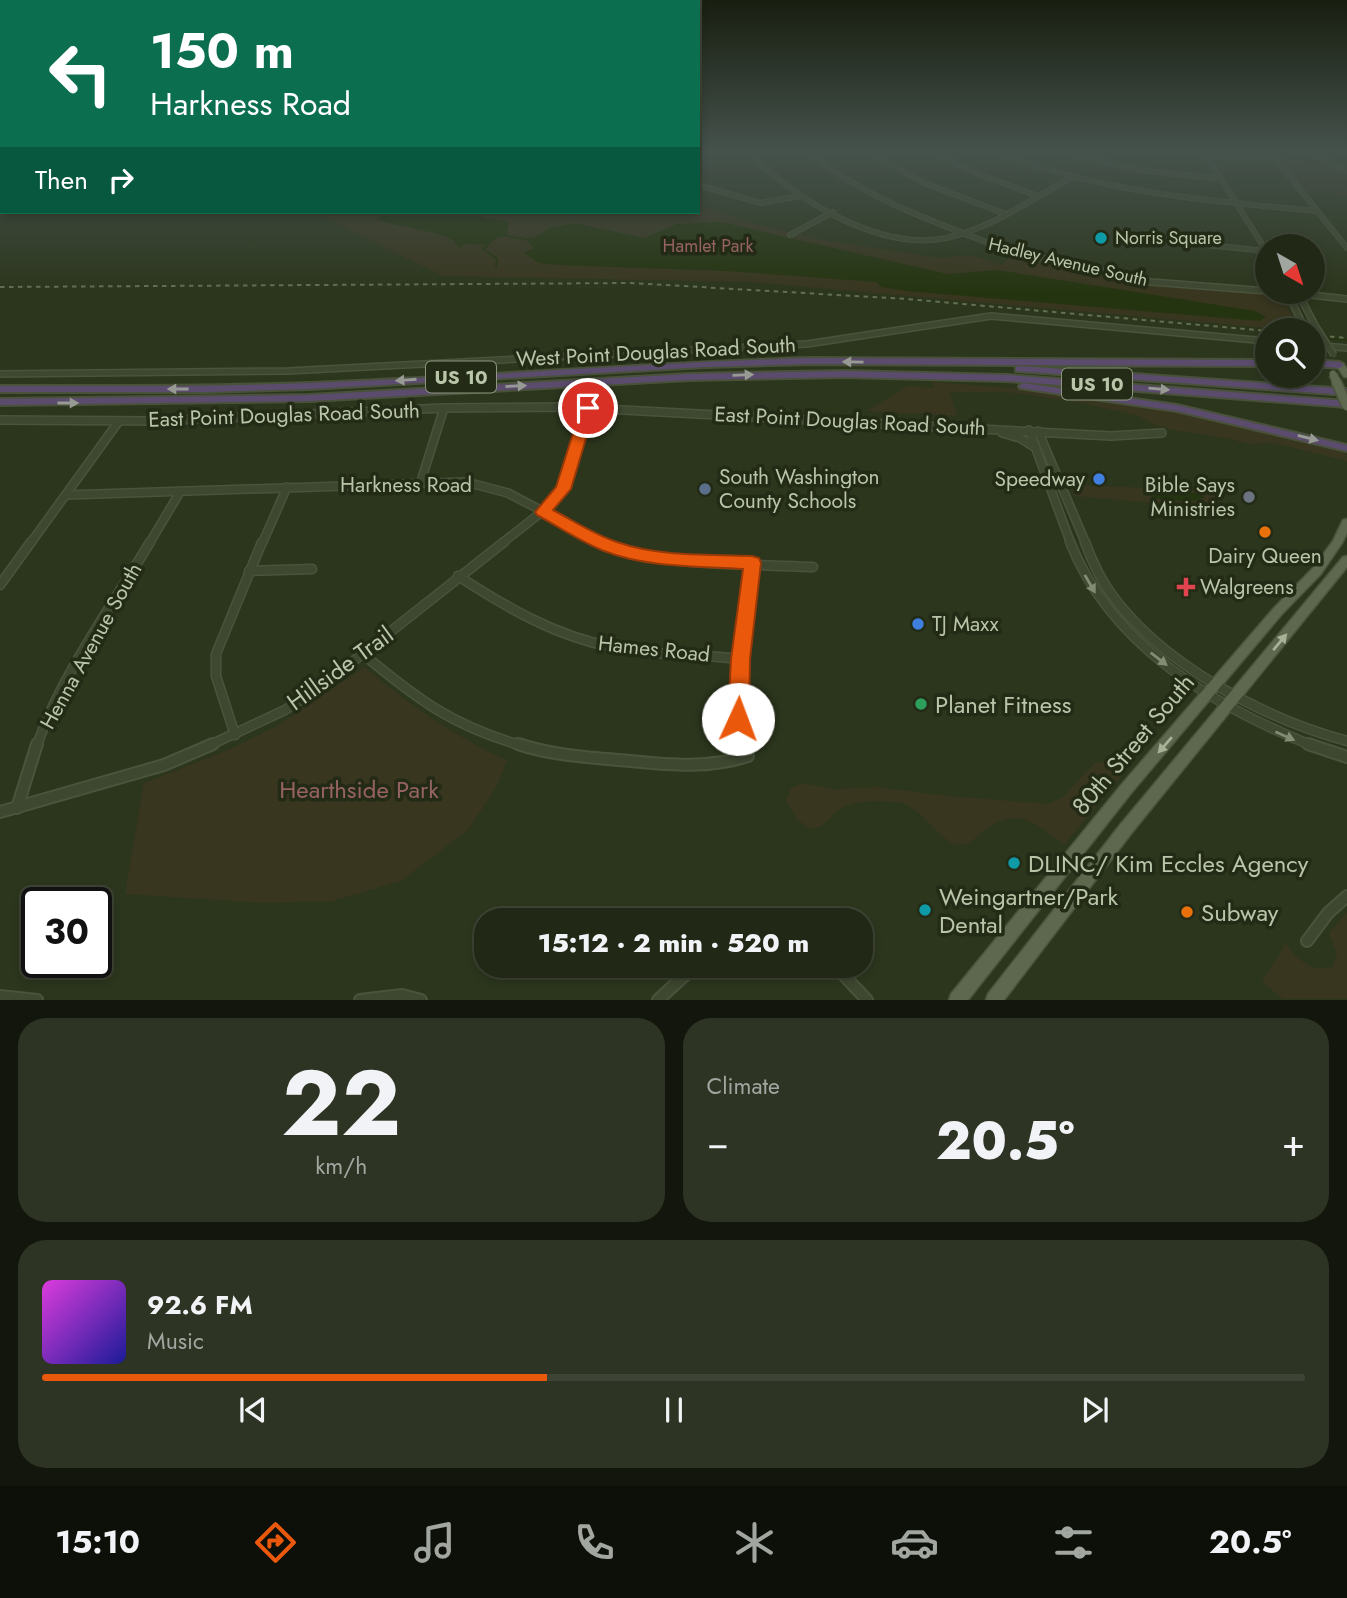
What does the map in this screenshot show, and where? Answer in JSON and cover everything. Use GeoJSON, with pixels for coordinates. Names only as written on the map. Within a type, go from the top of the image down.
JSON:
{"type":"FeatureCollection","features":[{"type":"Feature","properties":{"kind":"highway","name":"US 10"},"geometry":{"type":"LineString","coordinates":[[0,389],[206,390],[704,364],[811,361],[922,363],[1132,375],[1347,392]]}},
{"type":"Feature","properties":{"kind":"highway"},"geometry":{"type":"LineString","coordinates":[[922,363],[1255,363]]}},
{"type":"Feature","properties":{"kind":"highway"},"geometry":{"type":"LineString","coordinates":[[1325,363],[1340,365]]}},
{"type":"Feature","properties":{"kind":"highway"},"geometry":{"type":"LineString","coordinates":[[846,374],[990,383],[1097,395],[1203,414],[1347,448]]}},
{"type":"Feature","properties":{"kind":"highway","name":"US 10"},"geometry":{"type":"LineString","coordinates":[[0,402],[103,403],[309,398],[675,378],[846,374],[1007,378],[1347,405]]}},
{"type":"Feature","properties":{"kind":"main road"},"geometry":{"type":"LineString","coordinates":[[1325,363],[1347,405]]}},
{"type":"Feature","properties":{"kind":"main road"},"geometry":{"type":"LineString","coordinates":[[1340,365],[1347,375]]}},
{"type":"Feature","properties":{"kind":"main road","name":"80th Street South"},"geometry":{"type":"LineString","coordinates":[[957,999],[1115,803],[1278,611],[1323,564],[1347,522]]}},
{"type":"Feature","properties":{"kind":"main road"},"geometry":{"type":"LineString","coordinates":[[994,999],[1105,855],[1347,560]]}},
{"type":"Feature","properties":{"kind":"street"},"geometry":{"type":"LineString","coordinates":[[746,199],[761,203],[786,199]]}},
{"type":"Feature","properties":{"kind":"street"},"geometry":{"type":"LineString","coordinates":[[806,199],[887,235],[931,240],[960,233],[1031,199]]}},
{"type":"Feature","properties":{"kind":"street","name":"Hadley Avenue South"},"geometry":{"type":"LineString","coordinates":[[878,199],[960,233],[1019,253],[1136,279],[1185,286],[1255,290]]}},
{"type":"Feature","properties":{"kind":"street"},"geometry":{"type":"LineString","coordinates":[[965,199],[1003,213]]}},
{"type":"Feature","properties":{"kind":"street"},"geometry":{"type":"LineString","coordinates":[[1193,199],[1317,211]]}},
{"type":"Feature","properties":{"kind":"street"},"geometry":{"type":"LineString","coordinates":[[1233,199],[1256,234]]}},
{"type":"Feature","properties":{"kind":"street"},"geometry":{"type":"LineString","coordinates":[[1307,199],[1346,245]]}},
{"type":"Feature","properties":{"kind":"street"},"geometry":{"type":"LineString","coordinates":[[790,235],[833,212]]}},
{"type":"Feature","properties":{"kind":"street"},"geometry":{"type":"LineString","coordinates":[[1206,245],[1255,250]]}},
{"type":"Feature","properties":{"kind":"street"},"geometry":{"type":"LineString","coordinates":[[1325,296],[1347,299]]}},
{"type":"Feature","properties":{"kind":"street"},"geometry":{"type":"LineString","coordinates":[[1303,304],[1340,365]]}},
{"type":"Feature","properties":{"kind":"street","name":"West Point Douglas Road South"},"geometry":{"type":"LineString","coordinates":[[0,374],[288,371],[796,345],[836,341],[952,319],[992,316],[1255,340]]}},
{"type":"Feature","properties":{"kind":"street"},"geometry":{"type":"LineString","coordinates":[[1325,345],[1347,348]]}},
{"type":"Feature","properties":{"kind":"street"},"geometry":{"type":"LineString","coordinates":[[421,481],[444,408]]}},
{"type":"Feature","properties":{"kind":"street","name":"East Point Douglas Road South"},"geometry":{"type":"LineString","coordinates":[[2,422],[253,419],[444,408],[588,408],[1128,436],[1162,433]]}},
{"type":"Feature","properties":{"kind":"street","name":"Hillside Trail"},"geometry":{"type":"LineString","coordinates":[[0,812],[164,765],[285,710],[363,654],[458,576],[543,512],[563,489],[588,408]]}},
{"type":"Feature","properties":{"kind":"street"},"geometry":{"type":"LineString","coordinates":[[0,585],[119,421]]}},
{"type":"Feature","properties":{"kind":"street"},"geometry":{"type":"LineString","coordinates":[[974,427],[1015,436],[1036,449]]}},
{"type":"Feature","properties":{"kind":"street"},"geometry":{"type":"LineString","coordinates":[[1034,431],[1036,449],[1084,572],[1102,603],[1147,649],[1292,739],[1347,757]]}},
{"type":"Feature","properties":{"kind":"street"},"geometry":{"type":"LineString","coordinates":[[1034,431],[1096,569],[1110,592],[1125,612],[1156,641],[1213,688]]}},
{"type":"Feature","properties":{"kind":"street","name":"Harkness Road"},"geometry":{"type":"LineString","coordinates":[[67,495],[421,481],[466,482],[508,493],[609,546],[634,553],[661,558],[813,567]]}},
{"type":"Feature","properties":{"kind":"street"},"geometry":{"type":"LineString","coordinates":[[235,735],[219,687],[216,654],[249,570],[287,487]]}},
{"type":"Feature","properties":{"kind":"street","name":"Henna Avenue South"},"geometry":{"type":"LineString","coordinates":[[17,808],[42,730],[71,674],[180,492]]}},
{"type":"Feature","properties":{"kind":"street"},"geometry":{"type":"LineString","coordinates":[[363,654],[417,699],[456,721],[557,755],[709,766],[748,756],[738,719],[740,659],[752,563]]}},
{"type":"Feature","properties":{"kind":"street"},"geometry":{"type":"LineString","coordinates":[[249,570],[312,569]]}},
{"type":"Feature","properties":{"kind":"street","name":"Hames Road"},"geometry":{"type":"LineString","coordinates":[[458,576],[531,620],[597,644],[740,659]]}},
{"type":"Feature","properties":{"kind":"street"},"geometry":{"type":"LineString","coordinates":[[1232,700],[1290,724],[1347,741]]}},
{"type":"Feature","properties":{"kind":"street"},"geometry":{"type":"LineString","coordinates":[[1307,941],[1328,913],[1347,896]]}},
{"type":"Feature","properties":{"kind":"street"},"geometry":{"type":"LineString","coordinates":[[658,999],[682,978]]}},
{"type":"Feature","properties":{"kind":"street"},"geometry":{"type":"LineString","coordinates":[[847,978],[867,999]]}},
{"type":"Feature","properties":{"kind":"street"},"geometry":{"type":"LineString","coordinates":[[360,999],[402,995],[421,999]]}},
{"type":"Feature","properties":{"kind":"street"},"geometry":{"type":"LineString","coordinates":[[0,996],[37,999]]}},
{"type":"Feature","properties":{"kind":"green space","name":"Hamlet Park"},"geometry":{"type":"Polygon","coordinates":[[[700,206],[755,224],[823,240],[939,258],[969,255],[1001,265],[1015,254],[1162,287],[1255,293],[1255,304],[1286,304],[1294,318],[1255,318],[1255,327],[751,282],[443,276],[317,214],[700,214],[700,206]]]}},
{"type":"Feature","properties":{"kind":"green space"},"geometry":{"type":"Polygon","coordinates":[[[933,382],[1034,390],[1179,411],[1342,450],[1346,452],[1347,461],[1274,443],[1247,444],[1227,438],[1177,431],[1153,424],[1139,416],[1078,402],[1007,392],[950,392],[957,416],[866,411],[908,386],[934,388],[933,382]]]}},
{"type":"Feature","properties":{"kind":"green space"},"geometry":{"type":"Polygon","coordinates":[[[1068,485],[1202,490],[1214,495],[1220,506],[1074,496],[1068,485]]]}},
{"type":"Feature","properties":{"kind":"green space","name":"Hearthside Park"},"geometry":{"type":"Polygon","coordinates":[[[364,667],[433,718],[469,741],[507,760],[497,786],[469,829],[401,881],[333,901],[264,903],[125,894],[144,783],[228,750],[275,727],[364,667]]]}},
{"type":"Feature","properties":{"kind":"green space"},"geometry":{"type":"Polygon","coordinates":[[[1095,762],[1106,763],[1124,773],[1064,845],[1035,824],[1016,818],[995,823],[968,843],[954,843],[909,806],[887,801],[848,805],[821,826],[812,829],[797,820],[786,800],[791,788],[803,783],[834,789],[876,787],[1048,804],[1063,797],[1095,762]]]}},
{"type":"Feature","properties":{"kind":"green space"},"geometry":{"type":"Polygon","coordinates":[[[1347,912],[1347,999],[1283,999],[1262,982],[1286,943],[1295,955],[1312,967],[1333,966],[1337,954],[1329,933],[1347,912]]]}},
{"type":"Feature","properties":{"kind":"shaded area"},"geometry":{"type":"Polygon","coordinates":[[[384,214],[478,214],[484,218],[509,223],[506,236],[497,238],[488,245],[464,244],[459,248],[454,241],[440,234],[376,219],[384,214]]]}},
{"type":"Feature","properties":{"kind":"shaded area"},"geometry":{"type":"Polygon","coordinates":[[[721,222],[947,274],[997,270],[1255,311],[1266,317],[1255,318],[1255,321],[908,291],[881,287],[876,282],[727,271],[558,265],[538,263],[524,253],[534,248],[525,239],[538,236],[549,228],[575,223],[644,238],[677,224],[721,222]]]}},
{"type":"Feature","properties":{"kind":"shaded area"},"geometry":{"type":"Polygon","coordinates":[[[1152,490],[1195,493],[1205,497],[1192,501],[1166,500],[1145,493],[1152,490]]]}},
{"type":"Feature","properties":{"kind":"waterway"},"geometry":{"type":"LineString","coordinates":[[506,236],[525,239]]}},
{"type":"Feature","properties":{"kind":"waterway"},"geometry":{"type":"LineString","coordinates":[[488,245],[483,249],[497,259],[496,267]]}},
{"type":"Feature","properties":{"kind":"waterway"},"geometry":{"type":"LineString","coordinates":[[1325,338],[1347,340]]}},
{"type":"Feature","properties":{"kind":"railway"},"geometry":{"type":"LineString","coordinates":[[0,287],[631,283],[907,299],[1255,330]]}},
{"type":"Feature","properties":{"kind":"railway"},"geometry":{"type":"LineString","coordinates":[[1325,336],[1347,338]]}},
{"type":"Feature","properties":{"kind":"place","name":"Norris Square"},"geometry":{"type":"Point","coordinates":[1101,238]}},
{"type":"Feature","properties":{"kind":"place","name":"Speedway"},"geometry":{"type":"Point","coordinates":[1099,479]}},
{"type":"Feature","properties":{"kind":"place","name":"South Washington County Schools"},"geometry":{"type":"Point","coordinates":[705,489]}},
{"type":"Feature","properties":{"kind":"place","name":"Bible Says Ministries"},"geometry":{"type":"Point","coordinates":[1249,497]}},
{"type":"Feature","properties":{"kind":"place","name":"Dairy Queen"},"geometry":{"type":"Point","coordinates":[1265,532]}},
{"type":"Feature","properties":{"kind":"place","name":"Walgreens"},"geometry":{"type":"Point","coordinates":[1186,587]}},
{"type":"Feature","properties":{"kind":"place","name":"TJ Maxx"},"geometry":{"type":"Point","coordinates":[918,624]}},
{"type":"Feature","properties":{"kind":"place","name":"Planet Fitness"},"geometry":{"type":"Point","coordinates":[921,704]}},
{"type":"Feature","properties":{"kind":"place","name":"DLINC/ Kim Eccles Agency"},"geometry":{"type":"Point","coordinates":[1014,863]}},
{"type":"Feature","properties":{"kind":"place","name":"Weingartner/Park Dental"},"geometry":{"type":"Point","coordinates":[925,910]}},
{"type":"Feature","properties":{"kind":"place","name":"Subway"},"geometry":{"type":"Point","coordinates":[1187,912]}},
{"type":"Feature","properties":{"kind":"route"},"geometry":{"type":"LineString","coordinates":[[588,408],[563,489],[543,512],[609,546],[634,553],[661,558],[752,563],[740,659],[738,719]]}}]}
